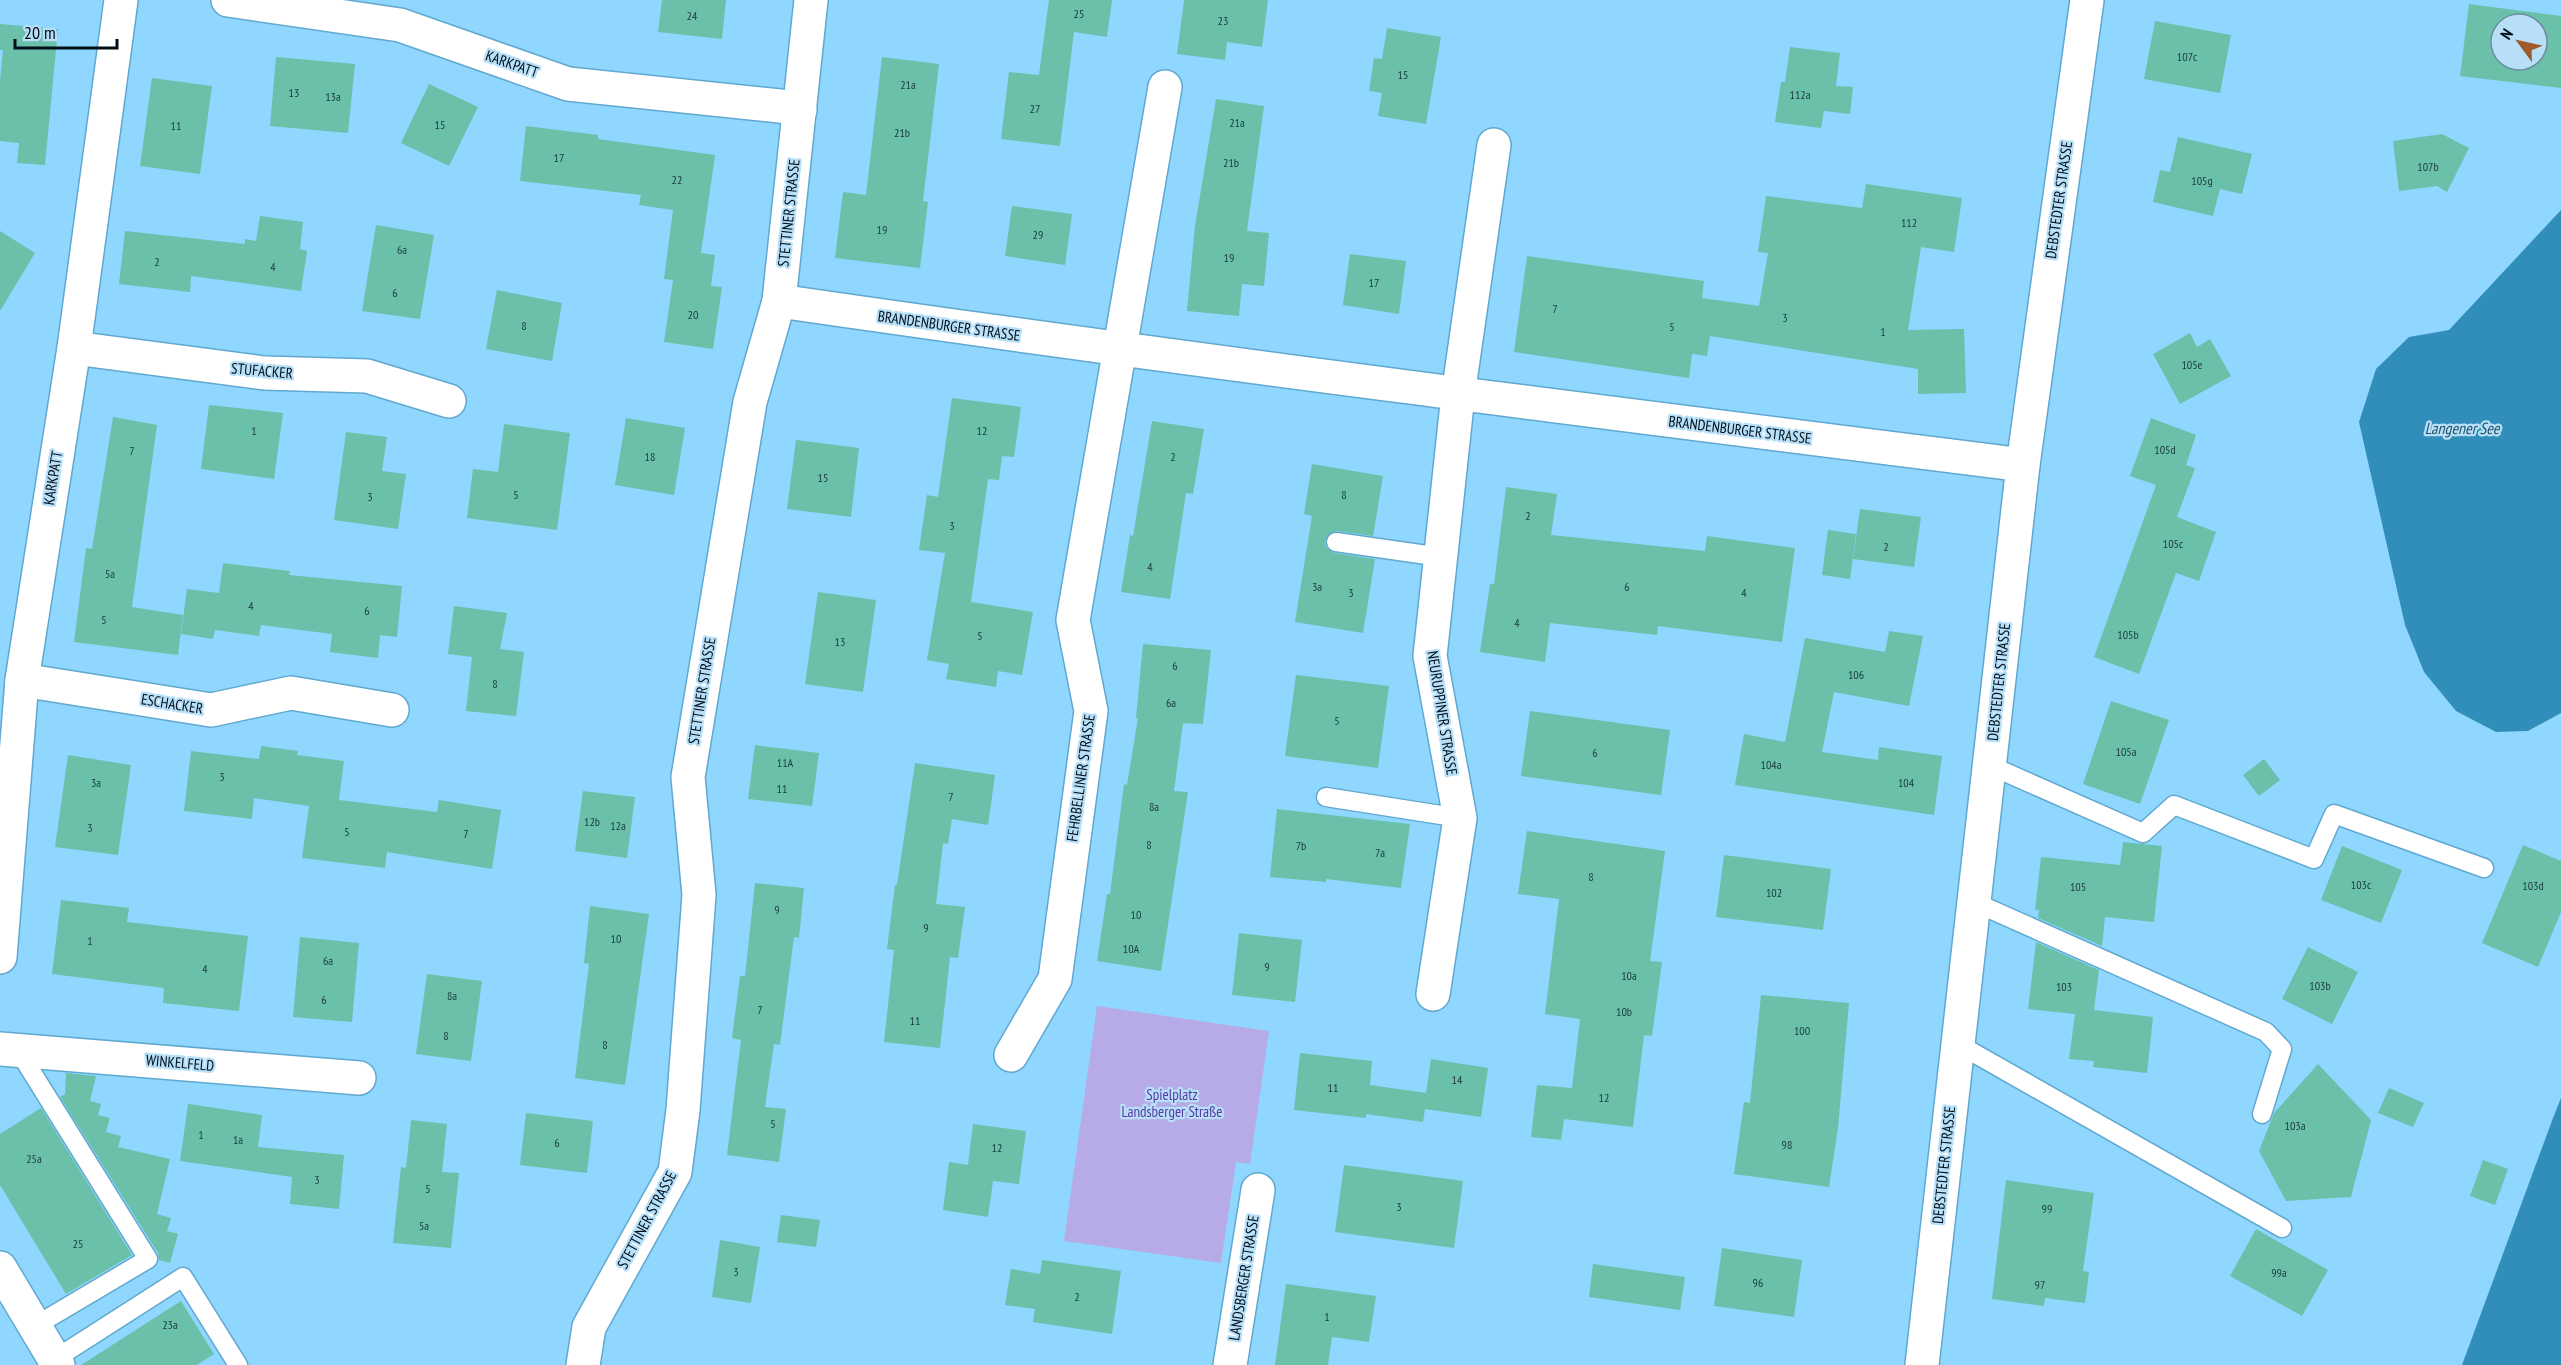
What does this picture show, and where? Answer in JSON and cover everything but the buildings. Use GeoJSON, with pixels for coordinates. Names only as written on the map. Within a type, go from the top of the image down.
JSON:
{"type":"FeatureCollection","features":[{"type":"Feature","properties":{"kind":"street","name":"KARKPATT"},"geometry":{"type":"LineString","coordinates":[[0,957],[22,680],[74,348],[121,0]]}},
{"type":"Feature","properties":{"kind":"street","name":"KARKPATT"},"geometry":{"type":"LineString","coordinates":[[228,0],[400,25],[568,84],[800,110]]}},
{"type":"Feature","properties":{"kind":"street","name":"STETTINER STRASSE"},"geometry":{"type":"LineString","coordinates":[[583,1365],[589,1327],[675,1172],[683,1110],[699,895],[688,777],[750,402],[779,301],[811,0]]}},
{"type":"Feature","properties":{"kind":"street","name":"DEBSTEDTER STRASSE"},"geometry":{"type":"LineString","coordinates":[[1922,1365],[2023,465],[2087,0]]}},
{"type":"Feature","properties":{"kind":"street"},"geometry":{"type":"LineString","coordinates":[[1119,350],[1165,87]]}},
{"type":"Feature","properties":{"kind":"street"},"geometry":{"type":"LineString","coordinates":[[1458,394],[1494,145]]}},
{"type":"Feature","properties":{"kind":"street","name":"BRANDENBURGER STRASSE"},"geometry":{"type":"LineString","coordinates":[[779,301],[1119,350],[2023,465]]}},
{"type":"Feature","properties":{"kind":"street","name":"STUFACKER"},"geometry":{"type":"LineString","coordinates":[[74,348],[264,373],[367,376],[448,401]]}},
{"type":"Feature","properties":{"kind":"street","name":"FEHRBELLINER STRASSE"},"geometry":{"type":"LineString","coordinates":[[1011,1055],[1055,979],[1091,711],[1073,620],[1119,350]]}},
{"type":"Feature","properties":{"kind":"street","name":"NEURUPPINER STRASSE"},"geometry":{"type":"LineString","coordinates":[[1433,994],[1460,818],[1430,656],[1458,394]]}},
{"type":"Feature","properties":{"kind":"street","name":"ESCHACKER"},"geometry":{"type":"LineString","coordinates":[[22,680],[211,710],[291,693],[392,710]]}},
{"type":"Feature","properties":{"kind":"street","name":"WINKELFELD"},"geometry":{"type":"LineString","coordinates":[[9,1050],[359,1078]]}},
{"type":"Feature","properties":{"kind":"street","name":"LANDSBERGER STRASSE"},"geometry":{"type":"LineString","coordinates":[[1230,1365],[1258,1190]]}},
{"type":"Feature","properties":{"kind":"street"},"geometry":{"type":"LineString","coordinates":[[0,1268],[56,1362]]}},
{"type":"Feature","properties":{"kind":"lane"},"geometry":{"type":"LineString","coordinates":[[1336,542],[1441,557]]}},
{"type":"Feature","properties":{"kind":"lane"},"geometry":{"type":"LineString","coordinates":[[1989,765],[2143,833],[2174,805],[2314,859],[2334,814],[2484,868]]}},
{"type":"Feature","properties":{"kind":"lane"},"geometry":{"type":"LineString","coordinates":[[1326,797],[1460,818]]}},
{"type":"Feature","properties":{"kind":"lane"},"geometry":{"type":"LineString","coordinates":[[1974,902],[2266,1032],[2282,1049],[2262,1114]]}},
{"type":"Feature","properties":{"kind":"lane"},"geometry":{"type":"LineString","coordinates":[[1958,1044],[2282,1228]]}},
{"type":"Feature","properties":{"kind":"lane"},"geometry":{"type":"LineString","coordinates":[[9,1050],[148,1259],[35,1326]]}},
{"type":"Feature","properties":{"kind":"lane"},"geometry":{"type":"LineString","coordinates":[[56,1362],[183,1277],[238,1365]]}},
{"type":"Feature","properties":{"kind":"green space","name":"Spielplatz Landsberger Straße"},"geometry":{"type":"Polygon","coordinates":[[[1097,1006],[1269,1031],[1250,1164],[1236,1162],[1221,1263],[1064,1241],[1097,1006]]]}},
{"type":"Feature","properties":{"kind":"water","name":"Langener See"},"geometry":{"type":"Polygon","coordinates":[[[2561,210],[2561,713],[2528,731],[2496,732],[2456,711],[2424,672],[2405,625],[2359,422],[2376,369],[2409,337],[2449,330],[2561,210]]]}},
{"type":"Feature","properties":{"kind":"water"},"geometry":{"type":"Polygon","coordinates":[[[2561,1098],[2561,1365],[2462,1365],[2553,1118],[2561,1098]]]}}]}
